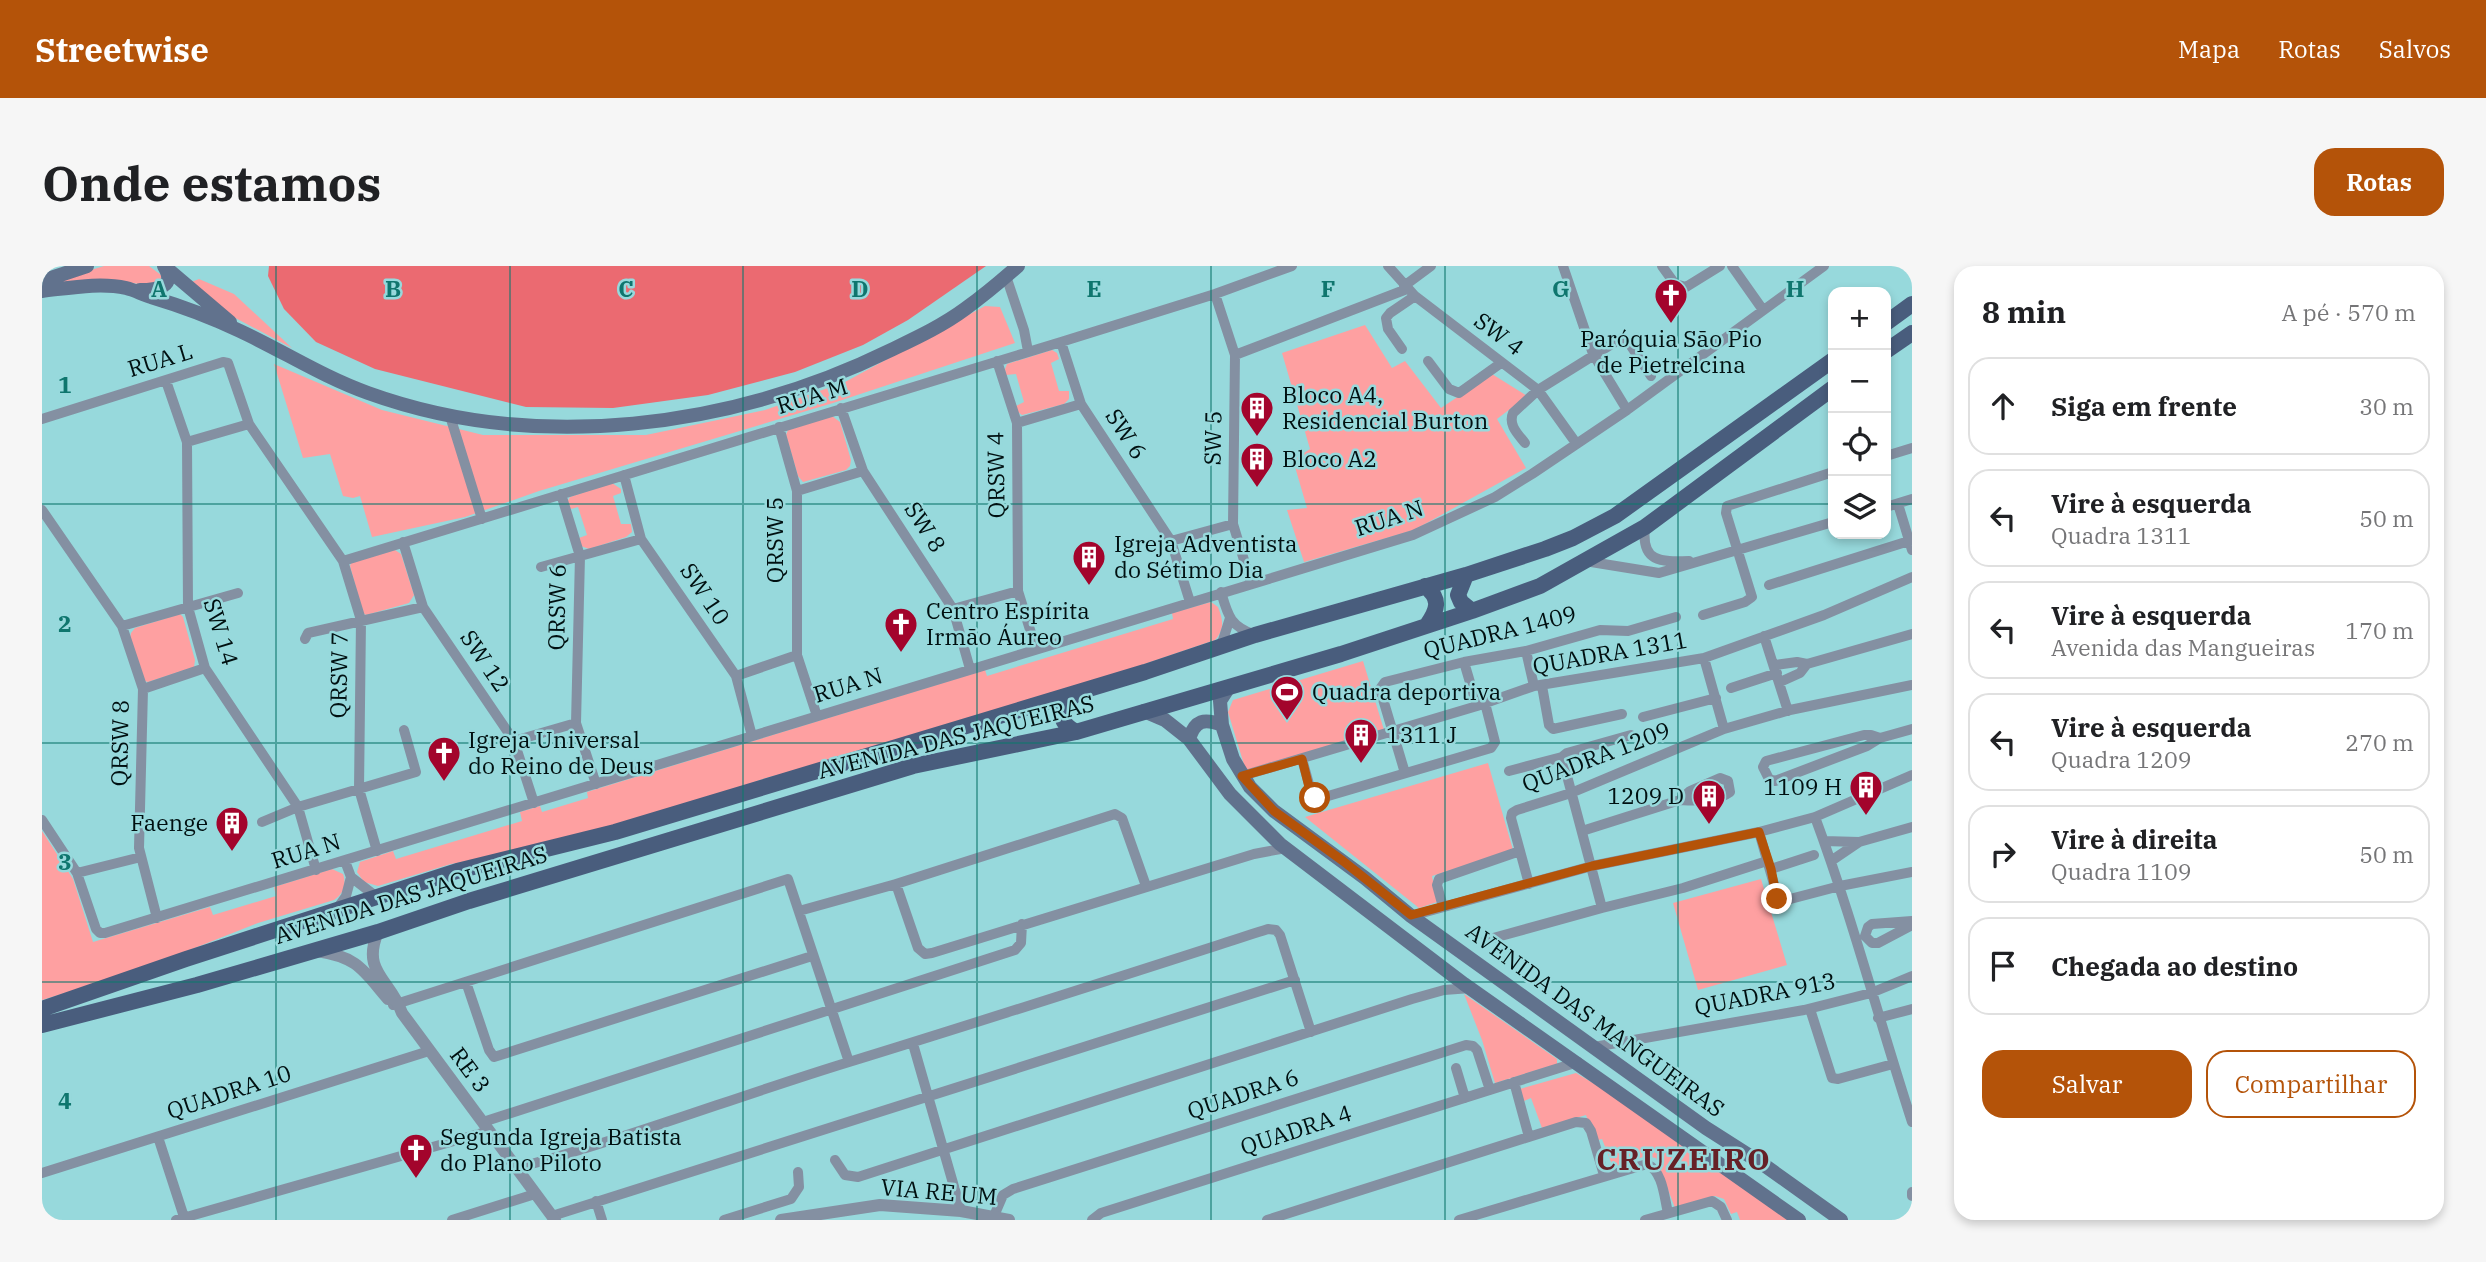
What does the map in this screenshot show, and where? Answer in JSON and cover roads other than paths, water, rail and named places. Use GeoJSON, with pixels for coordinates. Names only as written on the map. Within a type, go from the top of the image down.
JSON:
{"type":"FeatureCollection","features":[{"type":"Feature","properties":{"kind":"main road"},"geometry":{"type":"LineString","coordinates":[[42,291],[95,286],[160,289],[167,282],[168,273],[164,266]]}},
{"type":"Feature","properties":{"kind":"main road"},"geometry":{"type":"LineString","coordinates":[[164,266],[239,330]]}},
{"type":"Feature","properties":{"kind":"main road"},"geometry":{"type":"LineString","coordinates":[[125,288],[239,330],[368,393],[450,416],[513,423],[594,426],[698,416],[800,388],[864,363],[928,332],[964,310],[1018,266]]}},
{"type":"Feature","properties":{"kind":"main road"},"geometry":{"type":"LineString","coordinates":[[42,281],[82,267]]}},
{"type":"Feature","properties":{"kind":"main road"},"geometry":{"type":"LineString","coordinates":[[1891,319],[1912,304]]}},
{"type":"Feature","properties":{"kind":"main road"},"geometry":{"type":"LineString","coordinates":[[1887,350],[1912,332]]}},
{"type":"Feature","properties":{"kind":"main road"},"geometry":{"type":"LineString","coordinates":[[1693,493],[1685,490],[1681,484],[1681,470],[1828,364]]}},
{"type":"Feature","properties":{"kind":"main road","name":"AVENIDA DAS JAQUEIRAS"},"geometry":{"type":"LineString","coordinates":[[42,1025],[378,932],[469,901],[913,766],[1076,732],[1341,654],[1472,611],[1540,586],[1645,527],[1828,392]]}},
{"type":"Feature","properties":{"kind":"main road"},"geometry":{"type":"LineString","coordinates":[[1741,426],[1752,433],[1754,444]]}},
{"type":"Feature","properties":{"kind":"main road","name":"AVENIDA DAS JAQUEIRAS"},"geometry":{"type":"LineString","coordinates":[[42,1009],[457,870],[615,832],[1076,693],[1255,635],[1466,575],[1573,538],[1615,516],[1681,470]]}},
{"type":"Feature","properties":{"kind":"main road"},"geometry":{"type":"LineString","coordinates":[[1466,575],[1458,595],[1461,602],[1472,611]]}},
{"type":"Feature","properties":{"kind":"main road"},"geometry":{"type":"LineString","coordinates":[[1425,586],[1437,601],[1436,612],[1427,625]]}},
{"type":"Feature","properties":{"kind":"main road","name":"AVENIDA DAS MANGUEIRAS"},"geometry":{"type":"LineString","coordinates":[[1229,687],[1220,701],[1226,742],[1242,776],[1274,811],[1430,929],[1706,1128],[1841,1220]]}},
{"type":"Feature","properties":{"kind":"main road"},"geometry":{"type":"LineString","coordinates":[[1076,693],[1063,708],[1062,719],[1067,727],[1076,732]]}},
{"type":"Feature","properties":{"kind":"main road","name":"AVENIDA DAS MANGUEIRAS"},"geometry":{"type":"LineString","coordinates":[[1144,711],[1165,720],[1189,739],[1230,794],[1258,824],[1286,848],[1471,989],[1799,1220]]}},
{"type":"Feature","properties":{"kind":"main road"},"geometry":{"type":"LineString","coordinates":[[1189,739],[1195,724],[1210,721],[1222,725]]}},
{"type":"Feature","properties":{"kind":"main road"},"geometry":{"type":"LineString","coordinates":[[1258,824],[1266,813],[1274,811]]}},
{"type":"Feature","properties":{"kind":"main road"},"geometry":{"type":"LineString","coordinates":[[1328,878],[1343,861]]}},
{"type":"Feature","properties":{"kind":"main road"},"geometry":{"type":"LineString","coordinates":[[457,870],[468,878],[473,887],[469,901]]}},
{"type":"Feature","properties":{"kind":"main road"},"geometry":{"type":"LineString","coordinates":[[1351,896],[1355,884],[1365,878]]}},
{"type":"Feature","properties":{"kind":"main road"},"geometry":{"type":"LineString","coordinates":[[216,950],[209,958],[208,966],[218,978]]}},
{"type":"Feature","properties":{"kind":"main road"},"geometry":{"type":"LineString","coordinates":[[1527,1028],[1529,1017],[1541,1009]]}},
{"type":"Feature","properties":{"kind":"main road"},"geometry":{"type":"LineString","coordinates":[[1735,1174],[1743,1166],[1747,1155]]}},
{"type":"Feature","properties":{"kind":"main road"},"geometry":{"type":"LineString","coordinates":[[1748,1184],[1754,1172],[1764,1166]]}},
{"type":"Feature","properties":{"kind":"street","name":"RUA M"},"geometry":{"type":"LineString","coordinates":[[343,561],[1061,342],[1215,294],[1292,266]]}},
{"type":"Feature","properties":{"kind":"street","name":"SW 4"},"geometry":{"type":"LineString","coordinates":[[1388,266],[1409,290],[1538,390],[1576,443]]}},
{"type":"Feature","properties":{"kind":"street"},"geometry":{"type":"LineString","coordinates":[[1402,349],[1388,329],[1386,318],[1431,266]]}},
{"type":"Feature","properties":{"kind":"street"},"geometry":{"type":"LineString","coordinates":[[1563,266],[1593,354],[1627,410]]}},
{"type":"Feature","properties":{"kind":"street"},"geometry":{"type":"LineString","coordinates":[[1662,266],[1675,284],[1686,287],[1720,266]]}},
{"type":"Feature","properties":{"kind":"street"},"geometry":{"type":"LineString","coordinates":[[1732,266],[1763,310]]}},
{"type":"Feature","properties":{"kind":"street","name":"RUA N"},"geometry":{"type":"LineString","coordinates":[[77,873],[96,929],[104,933],[1413,535],[1495,497],[1627,410],[1816,268]]}},
{"type":"Feature","properties":{"kind":"street"},"geometry":{"type":"LineString","coordinates":[[1006,276],[1028,351]]}},
{"type":"Feature","properties":{"kind":"street"},"geometry":{"type":"LineString","coordinates":[[1235,355],[1409,290]]}},
{"type":"Feature","properties":{"kind":"street","name":"SW 5"},"geometry":{"type":"LineString","coordinates":[[1215,294],[1235,355],[1233,524],[1251,583]]}},
{"type":"Feature","properties":{"kind":"street"},"geometry":{"type":"LineString","coordinates":[[1525,443],[1512,426],[1511,416],[1538,390],[1623,338],[1651,376]]}},
{"type":"Feature","properties":{"kind":"street","name":"SW 6"},"geometry":{"type":"LineString","coordinates":[[1061,342],[1081,404],[1171,541],[1190,601]]}},
{"type":"Feature","properties":{"kind":"street","name":"QRSW 4"},"geometry":{"type":"LineString","coordinates":[[997,361],[1017,423],[1018,591],[1036,649]]}},
{"type":"Feature","properties":{"kind":"street"},"geometry":{"type":"LineString","coordinates":[[1428,361],[1449,389],[1459,393],[1501,363]]}},
{"type":"Feature","properties":{"kind":"street","name":"RUA L"},"geometry":{"type":"LineString","coordinates":[[42,419],[227,362],[232,367],[249,424]]}},
{"type":"Feature","properties":{"kind":"street","name":"SW 14"},"geometry":{"type":"LineString","coordinates":[[166,381],[187,442],[188,607],[205,668],[298,807],[316,870]]}},
{"type":"Feature","properties":{"kind":"street"},"geometry":{"type":"LineString","coordinates":[[1017,423],[1081,404]]}},
{"type":"Feature","properties":{"kind":"street","name":"SW 8"},"geometry":{"type":"LineString","coordinates":[[841,408],[863,471],[953,609],[970,669]]}},
{"type":"Feature","properties":{"kind":"street"},"geometry":{"type":"LineString","coordinates":[[450,416],[482,519]]}},
{"type":"Feature","properties":{"kind":"street"},"geometry":{"type":"LineString","coordinates":[[187,442],[249,424]]}},
{"type":"Feature","properties":{"kind":"street","name":"QRSW 7"},"geometry":{"type":"LineString","coordinates":[[249,424],[343,561],[361,620],[359,789],[377,851]]}},
{"type":"Feature","properties":{"kind":"street","name":"QRSW 5"},"geometry":{"type":"LineString","coordinates":[[779,428],[797,491],[797,655],[817,716]]}},
{"type":"Feature","properties":{"kind":"street"},"geometry":{"type":"LineString","coordinates":[[1891,454],[1912,448]]}},
{"type":"Feature","properties":{"kind":"street"},"geometry":{"type":"LineString","coordinates":[[797,491],[863,471]]}},
{"type":"Feature","properties":{"kind":"street"},"geometry":{"type":"LineString","coordinates":[[1703,615],[1745,603],[1752,597],[1726,513],[1727,506],[1828,474]]}},
{"type":"Feature","properties":{"kind":"street","name":"SW 10"},"geometry":{"type":"LineString","coordinates":[[624,475],[641,539],[736,677],[752,736]]}},
{"type":"Feature","properties":{"kind":"street","name":"QRSW 6"},"geometry":{"type":"LineString","coordinates":[[561,494],[580,556],[576,723],[596,784]]}},
{"type":"Feature","properties":{"kind":"street"},"geometry":{"type":"LineString","coordinates":[[1891,506],[1912,499]]}},
{"type":"Feature","properties":{"kind":"street"},"geometry":{"type":"LineString","coordinates":[[1769,585],[1911,544],[1898,504]]}},
{"type":"Feature","properties":{"kind":"street","name":"QRSW 8"},"geometry":{"type":"LineString","coordinates":[[42,510],[122,626],[143,689],[141,857],[157,918]]}},
{"type":"Feature","properties":{"kind":"street"},"geometry":{"type":"LineString","coordinates":[[1171,541],[1233,524]]}},
{"type":"Feature","properties":{"kind":"street"},"geometry":{"type":"LineString","coordinates":[[1585,561],[1659,573],[1828,524]]}},
{"type":"Feature","properties":{"kind":"street"},"geometry":{"type":"LineString","coordinates":[[1645,527],[1644,540],[1651,556],[1668,562],[1695,561]]}},
{"type":"Feature","properties":{"kind":"street"},"geometry":{"type":"LineString","coordinates":[[541,567],[641,539]]}},
{"type":"Feature","properties":{"kind":"street","name":"SW 12"},"geometry":{"type":"LineString","coordinates":[[403,542],[423,607],[514,741],[534,803]]}},
{"type":"Feature","properties":{"kind":"street"},"geometry":{"type":"LineString","coordinates":[[1704,657],[1824,615],[1912,577]]}},
{"type":"Feature","properties":{"kind":"street"},"geometry":{"type":"LineString","coordinates":[[953,609],[1018,591]]}},
{"type":"Feature","properties":{"kind":"street"},"geometry":{"type":"LineString","coordinates":[[1221,592],[1230,618],[1240,628],[1255,635]]}},
{"type":"Feature","properties":{"kind":"street"},"geometry":{"type":"LineString","coordinates":[[122,626],[239,593]]}},
{"type":"Feature","properties":{"kind":"street"},"geometry":{"type":"LineString","coordinates":[[306,639],[308,633],[423,607]]}},
{"type":"Feature","properties":{"kind":"street","name":"QUADRA 1409"},"geometry":{"type":"LineString","coordinates":[[1405,774],[1380,689],[1385,682],[1464,662],[1526,651],[1600,629],[1628,631],[1676,617]]}},
{"type":"Feature","properties":{"kind":"street"},"geometry":{"type":"LineString","coordinates":[[1217,648],[1223,640],[1230,618]]}},
{"type":"Feature","properties":{"kind":"street"},"geometry":{"type":"LineString","coordinates":[[1731,688],[1777,673],[1797,662],[1807,664],[1912,635]]}},
{"type":"Feature","properties":{"kind":"street"},"geometry":{"type":"LineString","coordinates":[[1765,636],[1788,711]]}},
{"type":"Feature","properties":{"kind":"street"},"geometry":{"type":"LineString","coordinates":[[1526,651],[1549,725],[1553,729],[1622,714]]}},
{"type":"Feature","properties":{"kind":"street"},"geometry":{"type":"LineString","coordinates":[[736,677],[797,655]]}},
{"type":"Feature","properties":{"kind":"street","name":"QUADRA 1311"},"geometry":{"type":"LineString","coordinates":[[1242,776],[1538,686],[1704,657],[1724,729]]}},
{"type":"Feature","properties":{"kind":"street"},"geometry":{"type":"LineString","coordinates":[[1302,759],[1311,795],[1318,799],[1494,746],[1495,742],[1464,662]]}},
{"type":"Feature","properties":{"kind":"street"},"geometry":{"type":"LineString","coordinates":[[1777,673],[1800,673],[1807,664]]}},
{"type":"Feature","properties":{"kind":"street"},"geometry":{"type":"LineString","coordinates":[[143,689],[205,668]]}},
{"type":"Feature","properties":{"kind":"street","name":"QUADRA 1209"},"geometry":{"type":"LineString","coordinates":[[1529,884],[1511,818],[1512,813],[1571,793],[1724,729],[1788,711],[1912,685]]}},
{"type":"Feature","properties":{"kind":"street"},"geometry":{"type":"LineString","coordinates":[[1643,717],[1716,698]]}},
{"type":"Feature","properties":{"kind":"street"},"geometry":{"type":"LineString","coordinates":[[514,741],[576,723]]}},
{"type":"Feature","properties":{"kind":"street"},"geometry":{"type":"LineString","coordinates":[[1880,738],[1871,735],[1852,738],[1766,761],[1763,766],[1769,779],[1775,781],[1867,746],[1880,738],[1912,729]]}},
{"type":"Feature","properties":{"kind":"street"},"geometry":{"type":"LineString","coordinates":[[262,822],[298,807],[416,772],[404,730]]}},
{"type":"Feature","properties":{"kind":"street"},"geometry":{"type":"LineString","coordinates":[[1508,771],[1631,735]]}},
{"type":"Feature","properties":{"kind":"street"},"geometry":{"type":"LineString","coordinates":[[1562,757],[1602,908]]}},
{"type":"Feature","properties":{"kind":"street"},"geometry":{"type":"LineString","coordinates":[[1411,915],[1592,866],[1759,832],[1815,817],[1912,775]]}},
{"type":"Feature","properties":{"kind":"street"},"geometry":{"type":"LineString","coordinates":[[1582,831],[1680,800]]}},
{"type":"Feature","properties":{"kind":"street"},"geometry":{"type":"LineString","coordinates":[[799,911],[896,884],[1115,814],[1122,818],[1146,886]]}},
{"type":"Feature","properties":{"kind":"street"},"geometry":{"type":"LineString","coordinates":[[1815,817],[1840,886],[1878,1018],[1912,1122]]}},
{"type":"Feature","properties":{"kind":"street"},"geometry":{"type":"LineString","coordinates":[[42,820],[77,873],[141,857]]}},
{"type":"Feature","properties":{"kind":"street"},"geometry":{"type":"LineString","coordinates":[[1824,841],[1859,842],[1912,827]]}},
{"type":"Feature","properties":{"kind":"street"},"geometry":{"type":"LineString","coordinates":[[1759,832],[1779,902],[1840,886],[1912,872]]}},
{"type":"Feature","properties":{"kind":"street"},"geometry":{"type":"LineString","coordinates":[[1254,854],[1274,838]]}},
{"type":"Feature","properties":{"kind":"street"},"geometry":{"type":"LineString","coordinates":[[1831,861],[1859,842]]}},
{"type":"Feature","properties":{"kind":"street"},"geometry":{"type":"LineString","coordinates":[[896,884],[918,947],[925,954],[1254,854],[1286,848]]}},
{"type":"Feature","properties":{"kind":"street"},"geometry":{"type":"LineString","coordinates":[[1443,907],[1437,884],[1439,878],[1520,851]]}},
{"type":"Feature","properties":{"kind":"street"},"geometry":{"type":"LineString","coordinates":[[1486,940],[1814,855]]}},
{"type":"Feature","properties":{"kind":"street"},"geometry":{"type":"LineString","coordinates":[[345,861],[351,877],[378,898]]}},
{"type":"Feature","properties":{"kind":"street"},"geometry":{"type":"LineString","coordinates":[[335,910],[346,896],[351,877]]}},
{"type":"Feature","properties":{"kind":"street"},"geometry":{"type":"LineString","coordinates":[[398,1007],[466,982],[788,879],[849,1062]]}},
{"type":"Feature","properties":{"kind":"street"},"geometry":{"type":"LineString","coordinates":[[1430,929],[1435,916],[1443,907]]}},
{"type":"Feature","properties":{"kind":"street"},"geometry":{"type":"LineString","coordinates":[[158,1137],[180,1219],[486,1127],[830,1009],[1015,950],[1021,943],[1022,924]]}},
{"type":"Feature","properties":{"kind":"street"},"geometry":{"type":"LineString","coordinates":[[517,1168],[1268,929],[1276,930],[1280,935],[1311,1032]]}},
{"type":"Feature","properties":{"kind":"street","name":"RE 3"},"geometry":{"type":"LineString","coordinates":[[378,932],[371,957],[373,965],[398,1007],[553,1218]]}},
{"type":"Feature","properties":{"kind":"street","name":"RE 3"},"geometry":{"type":"LineString","coordinates":[[309,950],[345,956],[361,968],[398,1007]]}},
{"type":"Feature","properties":{"kind":"street"},"geometry":{"type":"LineString","coordinates":[[466,982],[489,1050],[494,1057],[812,956]]}},
{"type":"Feature","properties":{"kind":"street","name":"QUADRA 913"},"geometry":{"type":"LineString","coordinates":[[1594,1047],[1810,1009],[1871,993],[1912,976]]}},
{"type":"Feature","properties":{"kind":"street","name":"QUADRA 6"},"geometry":{"type":"LineString","coordinates":[[1444,990],[1457,978]]}},
{"type":"Feature","properties":{"kind":"street"},"geometry":{"type":"LineString","coordinates":[[553,1218],[596,1201],[927,1099],[1295,980]]}},
{"type":"Feature","properties":{"kind":"street","name":"QUADRA 6"},"geometry":{"type":"LineString","coordinates":[[835,1160],[845,1175],[858,1177],[1444,990],[1471,989]]}},
{"type":"Feature","properties":{"kind":"street"},"geometry":{"type":"LineString","coordinates":[[1810,1009],[1832,1077],[1838,1079],[1893,1064]]}},
{"type":"Feature","properties":{"kind":"street"},"geometry":{"type":"LineString","coordinates":[[1878,1018],[1912,1009]]}},
{"type":"Feature","properties":{"kind":"street"},"geometry":{"type":"LineString","coordinates":[[1611,1058],[1623,1043]]}},
{"type":"Feature","properties":{"kind":"street"},"geometry":{"type":"LineString","coordinates":[[913,1044],[961,1211]]}},
{"type":"Feature","properties":{"kind":"street","name":"QUADRA 6"},"geometry":{"type":"LineString","coordinates":[[994,1216],[1003,1195],[1013,1189],[1466,1045],[1477,1050],[1490,1090]]}},
{"type":"Feature","properties":{"kind":"street","name":"QUADRA 10"},"geometry":{"type":"LineString","coordinates":[[42,1173],[429,1051]]}},
{"type":"Feature","properties":{"kind":"street"},"geometry":{"type":"LineString","coordinates":[[1560,1068],[1563,1052]]}},
{"type":"Feature","properties":{"kind":"street","name":"QUADRA 4"},"geometry":{"type":"LineString","coordinates":[[1092,1220],[1101,1213],[1578,1062]]}},
{"type":"Feature","properties":{"kind":"street"},"geometry":{"type":"LineString","coordinates":[[1456,1068],[1465,1098]]}},
{"type":"Feature","properties":{"kind":"street"},"geometry":{"type":"LineString","coordinates":[[1514,1083],[1529,1137]]}},
{"type":"Feature","properties":{"kind":"street"},"geometry":{"type":"LineString","coordinates":[[1267,1220],[1582,1121],[1591,1131],[1604,1175]]}},
{"type":"Feature","properties":{"kind":"street"},"geometry":{"type":"LineString","coordinates":[[1459,1220],[1642,1165],[1651,1166],[1659,1177],[1668,1213]]}},
{"type":"Feature","properties":{"kind":"street"},"geometry":{"type":"LineString","coordinates":[[724,1220],[791,1199],[799,1187],[798,1172]]}},
{"type":"Feature","properties":{"kind":"street"},"geometry":{"type":"LineString","coordinates":[[452,1220],[536,1194]]}},
{"type":"Feature","properties":{"kind":"street"},"geometry":{"type":"LineString","coordinates":[[596,1201],[602,1220]]}},
{"type":"Feature","properties":{"kind":"street"},"geometry":{"type":"LineString","coordinates":[[1645,1220],[1712,1201],[1721,1207],[1727,1220]]}},
{"type":"Feature","properties":{"kind":"street","name":"VIA RE UM"},"geometry":{"type":"LineString","coordinates":[[781,1220],[880,1205],[961,1211],[1009,1220]]}},
{"type":"Feature","properties":{"kind":"place","name":"Paróquia São Pio de Pietrelcina"},"geometry":{"type":"Point","coordinates":[1671,325]}},
{"type":"Feature","properties":{"kind":"place","name":"Bloco A4, Residencial Burton"},"geometry":{"type":"Point","coordinates":[1257,438]}},
{"type":"Feature","properties":{"kind":"place","name":"Bloco A2"},"geometry":{"type":"Point","coordinates":[1257,489]}},
{"type":"Feature","properties":{"kind":"place","name":"Igreja Adventista do Sétimo Dia"},"geometry":{"type":"Point","coordinates":[1089,587]}},
{"type":"Feature","properties":{"kind":"place","name":"Centro Espírita Irmão Áureo"},"geometry":{"type":"Point","coordinates":[901,654]}},
{"type":"Feature","properties":{"kind":"place","name":"Quadra deportiva"},"geometry":{"type":"Point","coordinates":[1287,722]}},
{"type":"Feature","properties":{"kind":"place","name":"1311 J"},"geometry":{"type":"Point","coordinates":[1361,765]}},
{"type":"Feature","properties":{"kind":"place","name":"Igreja Universal do Reino de Deus"},"geometry":{"type":"Point","coordinates":[444,783]}},
{"type":"Feature","properties":{"kind":"place","name":"1109 H"},"geometry":{"type":"Point","coordinates":[1866,817]}},
{"type":"Feature","properties":{"kind":"place","name":"1209 D"},"geometry":{"type":"Point","coordinates":[1709,826]}},
{"type":"Feature","properties":{"kind":"place","name":"Faenge"},"geometry":{"type":"Point","coordinates":[232,853]}},
{"type":"Feature","properties":{"kind":"place","name":"Segunda Igreja Batista do Plano Piloto"},"geometry":{"type":"Point","coordinates":[416,1180]}},
{"type":"Feature","properties":{"kind":"district","name":"CRUZEIRO"},"geometry":{"type":"Point","coordinates":[1684,1160]}}]}
